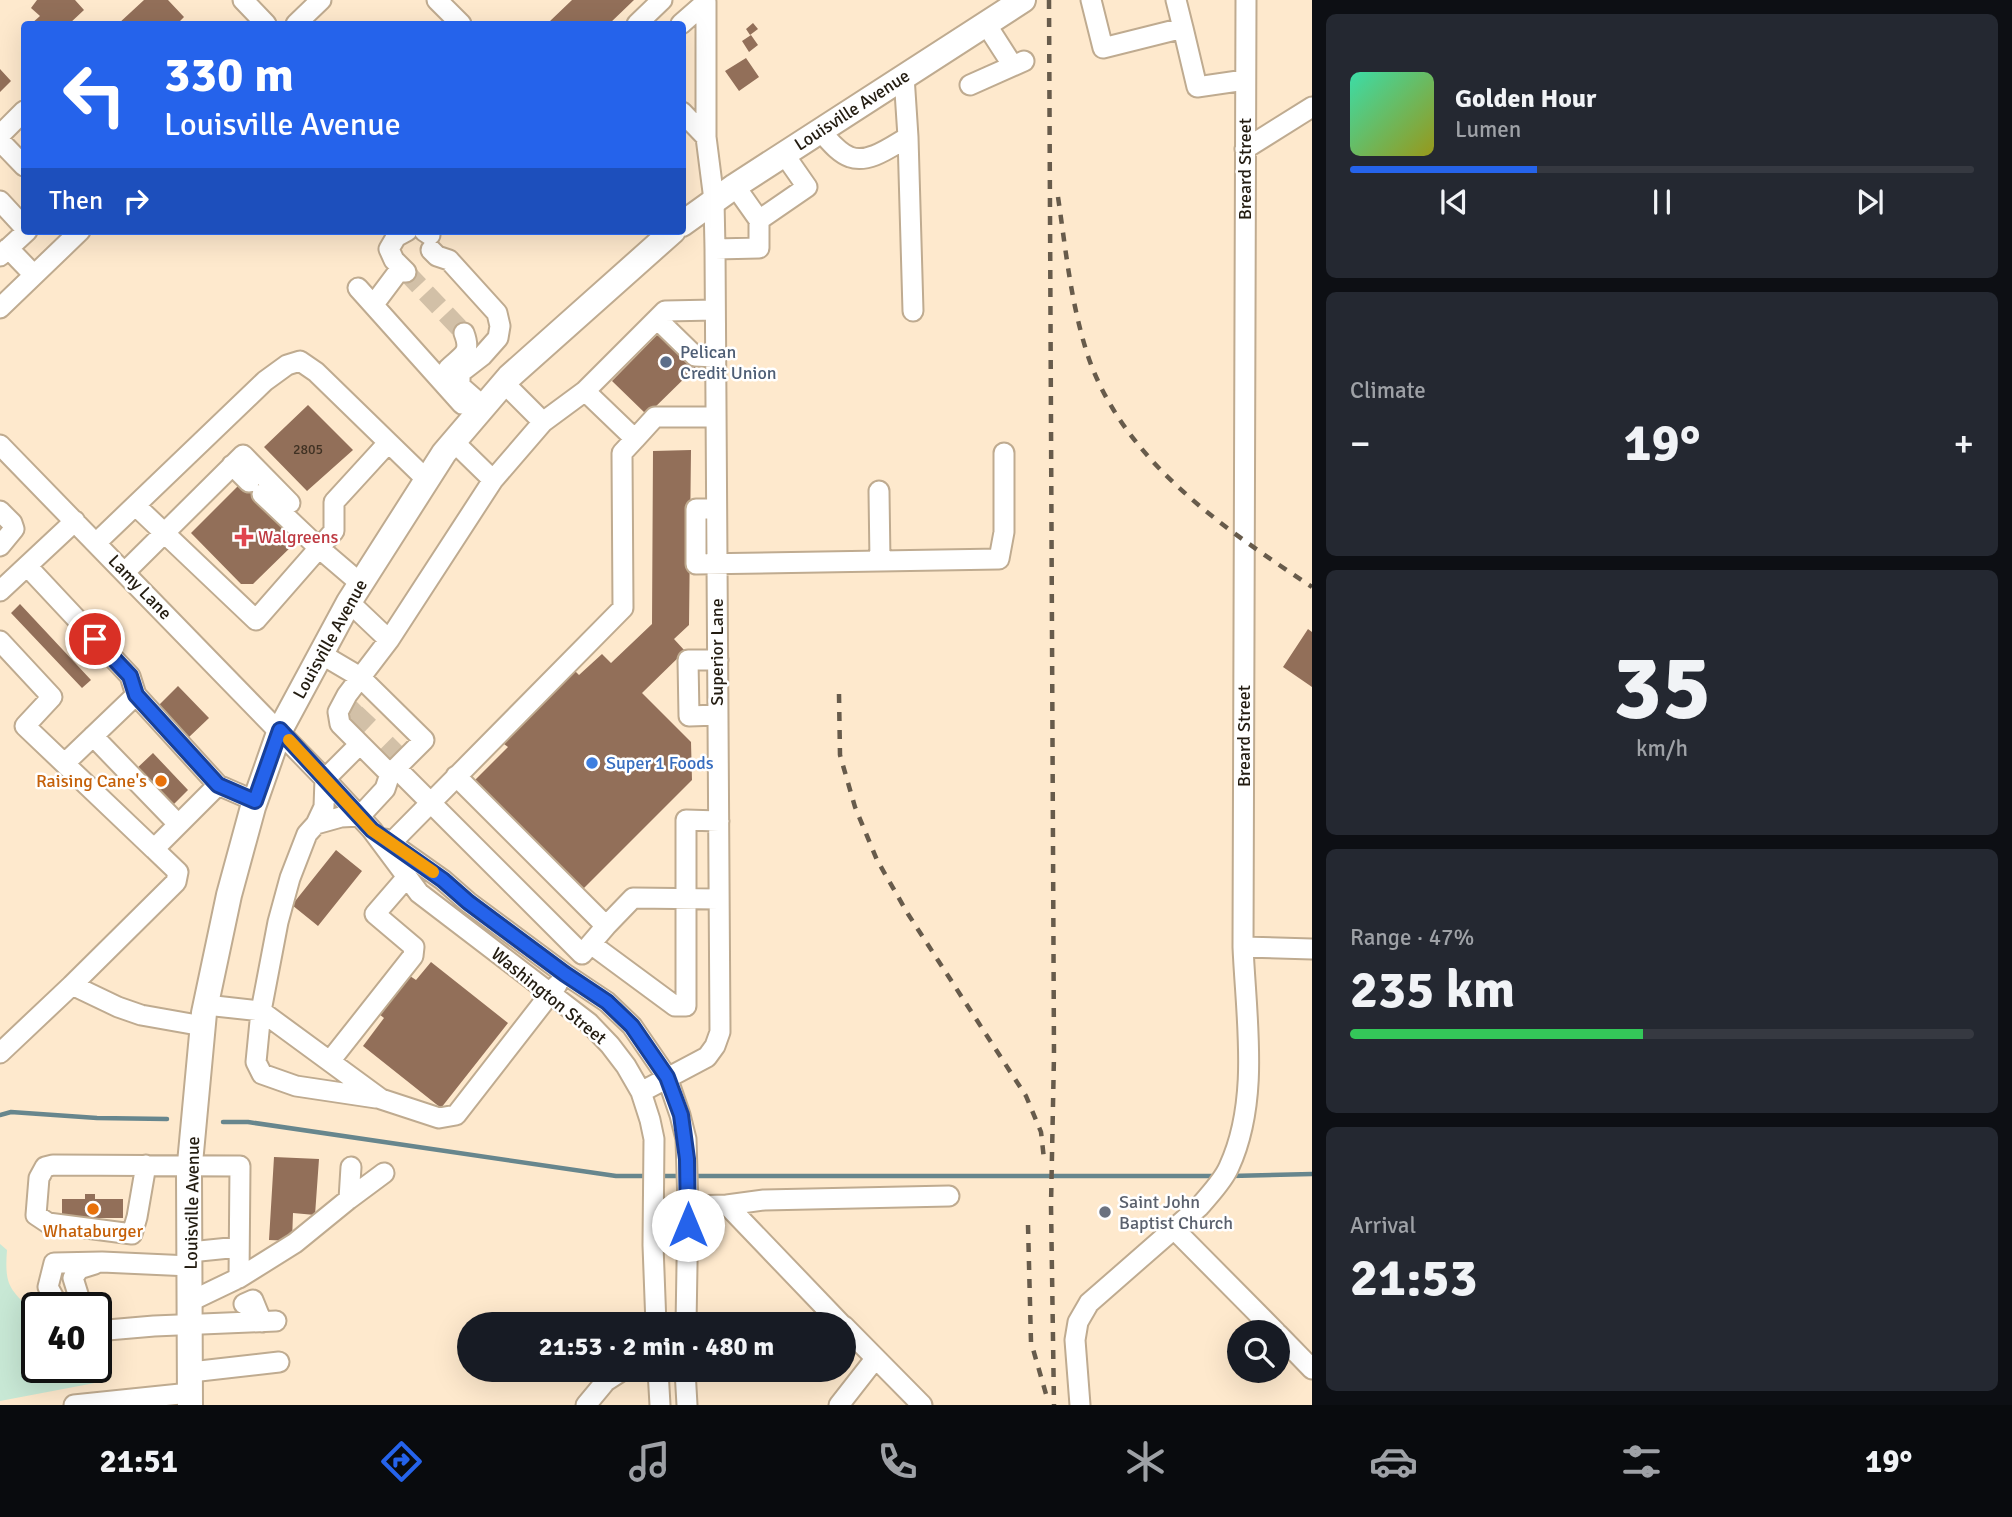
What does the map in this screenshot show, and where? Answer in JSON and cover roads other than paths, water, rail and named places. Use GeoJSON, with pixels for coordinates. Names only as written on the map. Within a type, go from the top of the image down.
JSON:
{"type":"FeatureCollection","features":[{"type":"Feature","properties":{"kind":"main road","name":"Louisville Avenue"},"geometry":{"type":"LineString","coordinates":[[686,219],[1023,0]]}},
{"type":"Feature","properties":{"kind":"main road","name":"Louisville Avenue"},"geometry":{"type":"LineString","coordinates":[[190,1390],[190,1165],[204,1016],[229,895],[255,801],[280,730],[355,593],[454,442],[504,383],[665,235]]}},
{"type":"Feature","properties":{"kind":"street"},"geometry":{"type":"LineString","coordinates":[[243,0],[263,21]]}},
{"type":"Feature","properties":{"kind":"street"},"geometry":{"type":"LineString","coordinates":[[299,21],[321,0]]}},
{"type":"Feature","properties":{"kind":"street"},"geometry":{"type":"LineString","coordinates":[[438,0],[458,21]]}},
{"type":"Feature","properties":{"kind":"street"},"geometry":{"type":"LineString","coordinates":[[639,21],[662,0]]}},
{"type":"Feature","properties":{"kind":"street"},"geometry":{"type":"LineString","coordinates":[[1177,0],[1198,87],[1245,80]]}},
{"type":"Feature","properties":{"kind":"street","name":"Breard Street"},"geometry":{"type":"LineString","coordinates":[[1080,1405],[1075,1340],[1078,1322],[1089,1303],[1207,1198],[1228,1169],[1242,1130],[1248,1072],[1243,947],[1246,0]]}},
{"type":"Feature","properties":{"kind":"street"},"geometry":{"type":"LineString","coordinates":[[1095,1],[1103,48],[1183,28]]}},
{"type":"Feature","properties":{"kind":"street","name":"Superior Lane"},"geometry":{"type":"LineString","coordinates":[[641,1091],[707,1057],[720,1032],[715,249],[714,200],[706,137],[706,2],[684,21]]}},
{"type":"Feature","properties":{"kind":"street"},"geometry":{"type":"LineString","coordinates":[[970,85],[1019,64],[986,24]]}},
{"type":"Feature","properties":{"kind":"street"},"geometry":{"type":"LineString","coordinates":[[904,76],[913,311]]}},
{"type":"Feature","properties":{"kind":"street"},"geometry":{"type":"LineString","coordinates":[[1245,149],[1312,107]]}},
{"type":"Feature","properties":{"kind":"street"},"geometry":{"type":"LineString","coordinates":[[0,135],[21,114]]}},
{"type":"Feature","properties":{"kind":"street"},"geometry":{"type":"LineString","coordinates":[[686,116],[706,137]]}},
{"type":"Feature","properties":{"kind":"street"},"geometry":{"type":"LineString","coordinates":[[820,131],[851,158],[867,157],[886,150],[908,137]]}},
{"type":"Feature","properties":{"kind":"street"},"geometry":{"type":"LineString","coordinates":[[0,141],[21,163]]}},
{"type":"Feature","properties":{"kind":"street"},"geometry":{"type":"LineString","coordinates":[[759,220],[807,187],[784,154]]}},
{"type":"Feature","properties":{"kind":"street"},"geometry":{"type":"LineString","coordinates":[[715,249],[759,248],[759,220],[735,186]]}},
{"type":"Feature","properties":{"kind":"street"},"geometry":{"type":"LineString","coordinates":[[0,201],[21,224]]}},
{"type":"Feature","properties":{"kind":"street"},"geometry":{"type":"LineString","coordinates":[[21,234],[4,252],[34,275]]}},
{"type":"Feature","properties":{"kind":"street"},"geometry":{"type":"LineString","coordinates":[[0,308],[76,235]]}},
{"type":"Feature","properties":{"kind":"street"},"geometry":{"type":"LineString","coordinates":[[373,304],[403,270],[388,249],[400,235]]}},
{"type":"Feature","properties":{"kind":"street"},"geometry":{"type":"LineString","coordinates":[[427,239],[437,256],[449,260],[497,313],[500,326],[498,338],[482,356],[460,373],[460,386],[479,412]]}},
{"type":"Feature","properties":{"kind":"street"},"geometry":{"type":"LineString","coordinates":[[358,288],[439,376],[479,412]]}},
{"type":"Feature","properties":{"kind":"street"},"geometry":{"type":"LineString","coordinates":[[372,694],[389,640],[493,480],[543,422],[585,391],[664,311],[715,310]]}},
{"type":"Feature","properties":{"kind":"street"},"geometry":{"type":"LineString","coordinates":[[657,319],[695,356],[715,357]]}},
{"type":"Feature","properties":{"kind":"street"},"geometry":{"type":"LineString","coordinates":[[439,376],[467,351],[464,333]]}},
{"type":"Feature","properties":{"kind":"street"},"geometry":{"type":"LineString","coordinates":[[96,543],[265,381],[287,365],[300,361],[309,366],[427,480]]}},
{"type":"Feature","properties":{"kind":"street"},"geometry":{"type":"LineString","coordinates":[[504,383],[543,422]]}},
{"type":"Feature","properties":{"kind":"street"},"geometry":{"type":"LineString","coordinates":[[585,391],[635,439]]}},
{"type":"Feature","properties":{"kind":"street"},"geometry":{"type":"LineString","coordinates":[[391,843],[623,608],[622,453],[655,417],[716,417]]}},
{"type":"Feature","properties":{"kind":"street"},"geometry":{"type":"LineString","coordinates":[[454,442],[493,480]]}},
{"type":"Feature","properties":{"kind":"street"},"geometry":{"type":"LineString","coordinates":[[136,506],[256,620],[334,531],[334,502],[388,443]]}},
{"type":"Feature","properties":{"kind":"street","name":"Lamy Lane"},"geometry":{"type":"LineString","coordinates":[[0,444],[280,730]]}},
{"type":"Feature","properties":{"kind":"street"},"geometry":{"type":"LineString","coordinates":[[717,564],[999,559],[1004,532],[1004,453]]}},
{"type":"Feature","properties":{"kind":"street"},"geometry":{"type":"LineString","coordinates":[[125,572],[243,455],[323,544],[389,640]]}},
{"type":"Feature","properties":{"kind":"street"},"geometry":{"type":"LineString","coordinates":[[232,465],[323,544]]}},
{"type":"Feature","properties":{"kind":"street"},"geometry":{"type":"LineString","coordinates":[[879,491],[880,561]]}},
{"type":"Feature","properties":{"kind":"street"},"geometry":{"type":"LineString","coordinates":[[0,511],[12,523],[14,529],[5,541]]}},
{"type":"Feature","properties":{"kind":"street"},"geometry":{"type":"LineString","coordinates":[[0,592],[75,521]]}},
{"type":"Feature","properties":{"kind":"street"},"geometry":{"type":"LineString","coordinates":[[27,566],[130,676],[136,695],[218,785],[255,801]]}},
{"type":"Feature","properties":{"kind":"street"},"geometry":{"type":"LineString","coordinates":[[0,642],[52,697],[25,726],[177,873],[176,882],[0,1054]]}},
{"type":"Feature","properties":{"kind":"street"},"geometry":{"type":"LineString","coordinates":[[321,654],[372,694],[406,729],[424,740],[369,747],[325,779],[324,807],[316,824],[307,834],[290,878],[270,956],[256,1062],[262,1074],[296,1086],[381,1098],[439,1118],[456,1115],[565,974],[633,898],[719,899]]}},
{"type":"Feature","properties":{"kind":"street"},"geometry":{"type":"LineString","coordinates":[[718,660],[688,660],[689,716],[718,715]]}},
{"type":"Feature","properties":{"kind":"street"},"geometry":{"type":"LineString","coordinates":[[372,694],[346,695],[338,712],[369,747],[586,949],[675,1006],[686,1006],[686,820],[719,821]]}},
{"type":"Feature","properties":{"kind":"street"},"geometry":{"type":"LineString","coordinates":[[65,764],[136,695]]}},
{"type":"Feature","properties":{"kind":"street","name":"Washington Street"},"geometry":{"type":"LineString","coordinates":[[280,730],[366,823],[419,893],[589,1023],[610,1045],[641,1091],[652,1129],[654,1156],[656,1312]]}},
{"type":"Feature","properties":{"kind":"street"},"geometry":{"type":"LineString","coordinates":[[93,736],[178,824]]}},
{"type":"Feature","properties":{"kind":"street"},"geometry":{"type":"LineString","coordinates":[[316,824],[341,817],[366,823],[385,789],[369,747]]}},
{"type":"Feature","properties":{"kind":"street"},"geometry":{"type":"LineString","coordinates":[[457,776],[606,926]]}},
{"type":"Feature","properties":{"kind":"street"},"geometry":{"type":"LineString","coordinates":[[154,849],[218,785]]}},
{"type":"Feature","properties":{"kind":"street","name":"Washington Street"},"geometry":{"type":"LineString","coordinates":[[366,823],[468,902],[607,1002],[632,1026],[667,1077],[681,1115],[687,1159],[686,1312]]}},
{"type":"Feature","properties":{"kind":"street"},"geometry":{"type":"LineString","coordinates":[[330,1061],[413,956],[414,947],[375,914],[407,877]]}},
{"type":"Feature","properties":{"kind":"street"},"geometry":{"type":"LineString","coordinates":[[1243,947],[1312,948]]}},
{"type":"Feature","properties":{"kind":"street"},"geometry":{"type":"LineString","coordinates":[[72,985],[141,1015],[204,1016],[261,1011],[381,1098]]}},
{"type":"Feature","properties":{"kind":"street"},"geometry":{"type":"LineString","coordinates":[[146,1165],[138,1217],[132,1234],[48,1223],[36,1214],[37,1188],[45,1167],[53,1165],[146,1165],[190,1165],[240,1166],[239,1278]]}},
{"type":"Feature","properties":{"kind":"street"},"geometry":{"type":"LineString","coordinates":[[349,1199],[351,1167]]}},
{"type":"Feature","properties":{"kind":"street"},"geometry":{"type":"LineString","coordinates":[[112,1330],[154,1326],[190,1313],[295,1243],[384,1173]]}},
{"type":"Feature","properties":{"kind":"street"},"geometry":{"type":"LineString","coordinates":[[688,1201],[727,1205],[764,1200],[949,1196]]}},
{"type":"Feature","properties":{"kind":"street"},"geometry":{"type":"LineString","coordinates":[[727,1205],[830,1312]]}},
{"type":"Feature","properties":{"kind":"street"},"geometry":{"type":"LineString","coordinates":[[1174,1229],[1264,1320]]}},
{"type":"Feature","properties":{"kind":"street"},"geometry":{"type":"LineString","coordinates":[[653,1245],[687,1244]]}},
{"type":"Feature","properties":{"kind":"street"},"geometry":{"type":"LineString","coordinates":[[51,1292],[48,1287],[54,1263],[190,1259],[239,1247]]}},
{"type":"Feature","properties":{"kind":"street"},"geometry":{"type":"LineString","coordinates":[[77,1292],[73,1278],[79,1269],[102,1262]]}},
{"type":"Feature","properties":{"kind":"street"},"geometry":{"type":"LineString","coordinates":[[190,1313],[233,1314],[269,1322],[253,1300],[233,1314]]}},
{"type":"Feature","properties":{"kind":"street"},"geometry":{"type":"LineString","coordinates":[[112,1322],[135,1321],[154,1326]]}},
{"type":"Feature","properties":{"kind":"street"},"geometry":{"type":"LineString","coordinates":[[856,1339],[922,1405]]}},
{"type":"Feature","properties":{"kind":"street"},"geometry":{"type":"LineString","coordinates":[[1290,1346],[1312,1369]]}},
{"type":"Feature","properties":{"kind":"street"},"geometry":{"type":"LineString","coordinates":[[839,1405],[875,1359]]}},
{"type":"Feature","properties":{"kind":"street"},"geometry":{"type":"LineString","coordinates":[[74,1405],[148,1401],[279,1362]]}},
{"type":"Feature","properties":{"kind":"street"},"geometry":{"type":"LineString","coordinates":[[586,1405],[605,1382]]}},
{"type":"Feature","properties":{"kind":"street"},"geometry":{"type":"LineString","coordinates":[[659,1382],[660,1405]]}},
{"type":"Feature","properties":{"kind":"street"},"geometry":{"type":"LineString","coordinates":[[686,1382],[687,1405]]}},
{"type":"Feature","properties":{"kind":"waterway"},"geometry":{"type":"LineString","coordinates":[[0,1115],[11,1112],[97,1118],[167,1119]]}},
{"type":"Feature","properties":{"kind":"waterway"},"geometry":{"type":"LineString","coordinates":[[223,1122],[248,1122],[616,1176],[648,1176]]}},
{"type":"Feature","properties":{"kind":"waterway"},"geometry":{"type":"LineString","coordinates":[[1231,1176],[1312,1174]]}},
{"type":"Feature","properties":{"kind":"waterway"},"geometry":{"type":"LineString","coordinates":[[661,1176],[683,1176]]}},
{"type":"Feature","properties":{"kind":"waterway"},"geometry":{"type":"LineString","coordinates":[[692,1176],[1215,1176]]}},
{"type":"Feature","properties":{"kind":"tunnel"},"geometry":{"type":"LineString","coordinates":[[406,272],[464,333]]}},
{"type":"Feature","properties":{"kind":"tunnel"},"geometry":{"type":"LineString","coordinates":[[346,718],[367,697]]}},
{"type":"Feature","properties":{"kind":"tunnel"},"geometry":{"type":"LineString","coordinates":[[356,727],[376,706]]}},
{"type":"Feature","properties":{"kind":"tunnel"},"geometry":{"type":"LineString","coordinates":[[386,757],[407,736]]}},
{"type":"Feature","properties":{"kind":"railway"},"geometry":{"type":"LineString","coordinates":[[1049,0],[1054,1055],[1051,1205],[1054,1405]]}},
{"type":"Feature","properties":{"kind":"railway"},"geometry":{"type":"LineString","coordinates":[[1058,197],[1070,278],[1083,339],[1106,396],[1127,430],[1153,462],[1213,517],[1312,587]]}},
{"type":"Feature","properties":{"kind":"railway"},"geometry":{"type":"LineString","coordinates":[[839,694],[840,755],[855,807],[877,860],[908,914],[1026,1096],[1041,1132],[1044,1159]]}},
{"type":"Feature","properties":{"kind":"railway"},"geometry":{"type":"LineString","coordinates":[[1028,1225],[1031,1342],[1048,1401]]}},
{"type":"Feature","properties":{"kind":"place","name":"Pelican Credit Union"},"geometry":{"type":"Point","coordinates":[666,362]}},
{"type":"Feature","properties":{"kind":"place","name":"Walgreens"},"geometry":{"type":"Point","coordinates":[244,537]}},
{"type":"Feature","properties":{"kind":"place","name":"Super 1 Foods"},"geometry":{"type":"Point","coordinates":[592,763]}},
{"type":"Feature","properties":{"kind":"place","name":"Raising Cane's"},"geometry":{"type":"Point","coordinates":[161,781]}},
{"type":"Feature","properties":{"kind":"place","name":"Whataburger"},"geometry":{"type":"Point","coordinates":[93,1209]}},
{"type":"Feature","properties":{"kind":"place","name":"Saint John Baptist Church"},"geometry":{"type":"Point","coordinates":[1105,1212]}}]}
